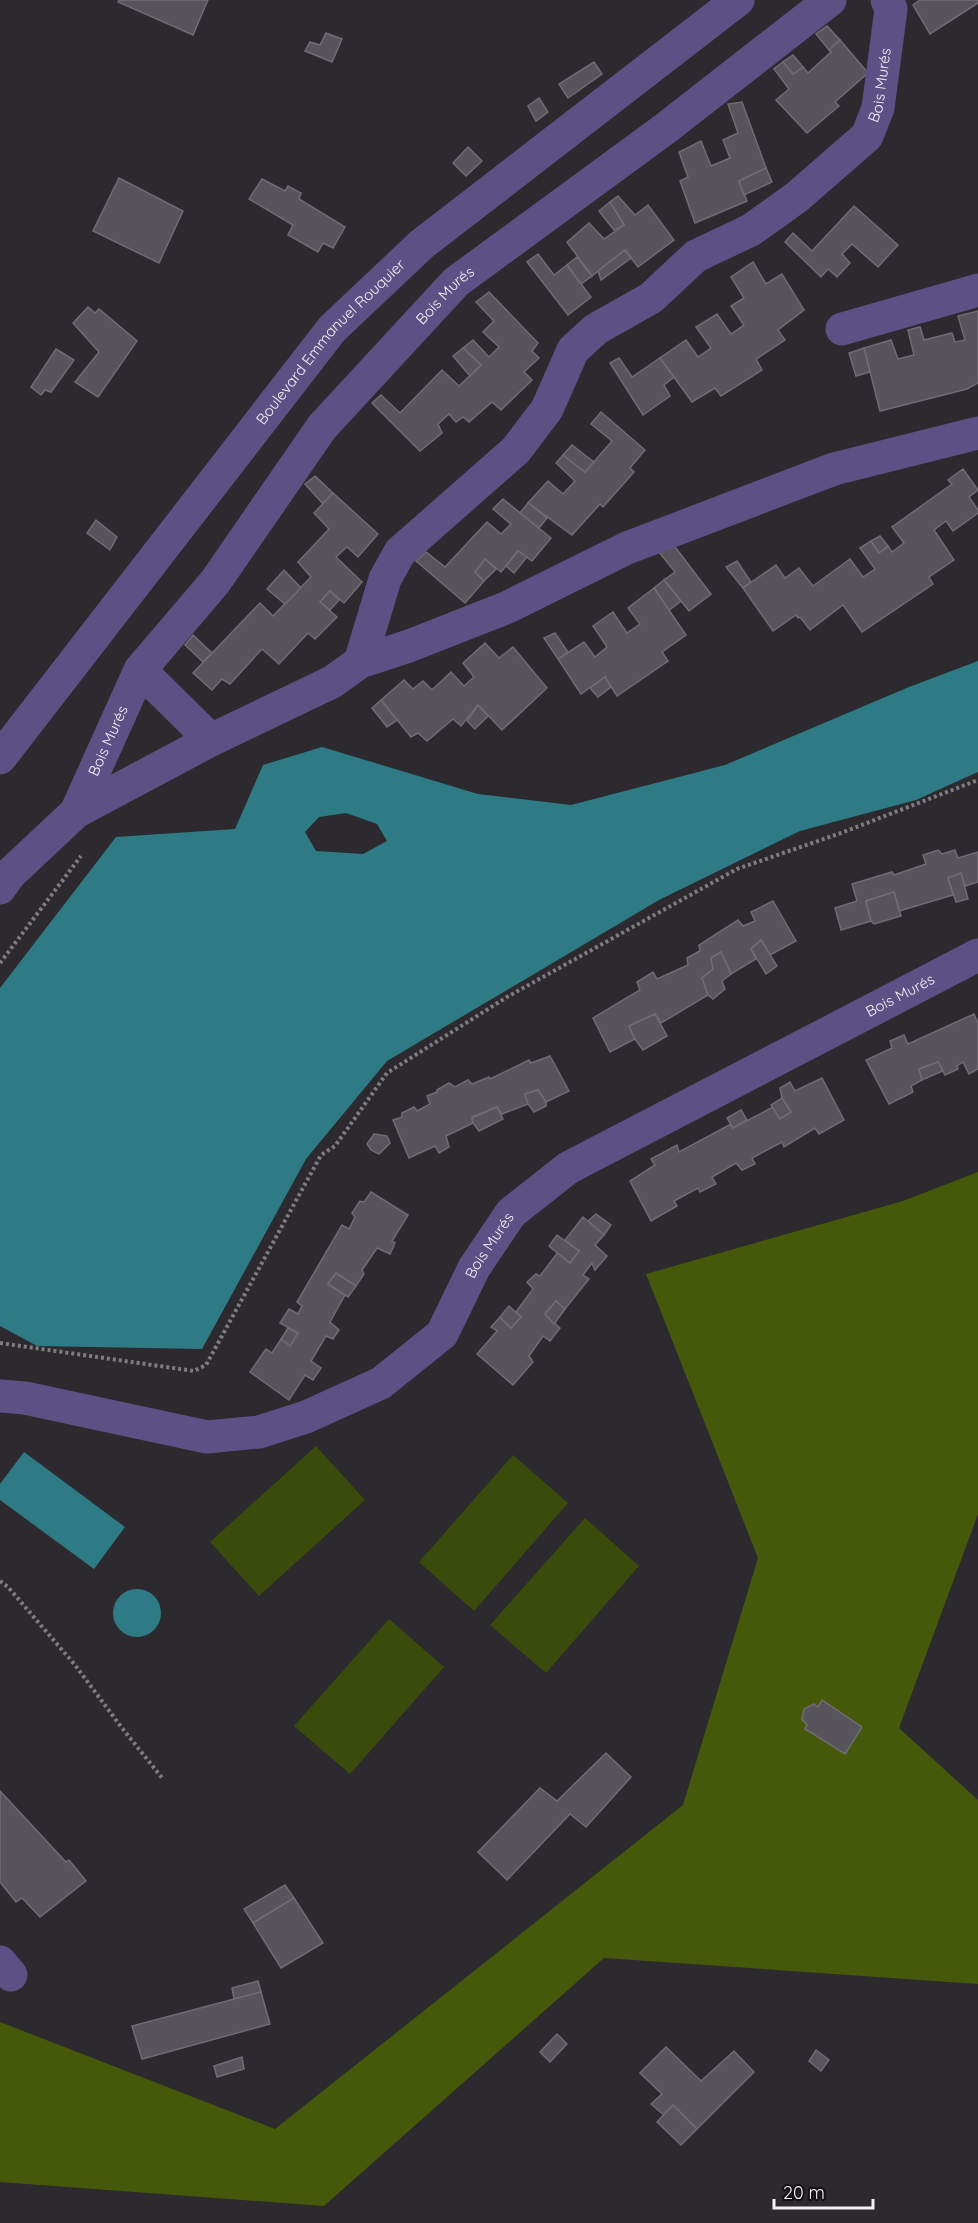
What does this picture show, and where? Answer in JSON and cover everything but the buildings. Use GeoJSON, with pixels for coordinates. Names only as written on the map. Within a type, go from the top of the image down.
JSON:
{"type":"FeatureCollection","features":[{"type":"Feature","properties":{"kind":"street","name":"Boulevard Emmanuel Rouquier"},"geometry":{"type":"LineString","coordinates":[[0,758],[332,329],[422,244],[738,0]]}},
{"type":"Feature","properties":{"kind":"street","name":"Bois Murés"},"geometry":{"type":"LineString","coordinates":[[76,812],[140,670],[215,582],[322,427],[456,282],[666,128],[830,0]]}},
{"type":"Feature","properties":{"kind":"street","name":"Bois Murés"},"geometry":{"type":"LineString","coordinates":[[360,662],[385,579],[400,552],[516,450],[547,409],[573,350],[596,329],[651,298],[696,256],[751,230],[797,197],[867,136],[878,108],[891,9],[887,0]]}},
{"type":"Feature","properties":{"kind":"street"},"geometry":{"type":"LineString","coordinates":[[842,329],[978,290]]}},
{"type":"Feature","properties":{"kind":"street","name":"Bois Murés"},"geometry":{"type":"LineString","coordinates":[[0,888],[10,874],[76,812],[211,740],[332,682],[360,662],[409,646],[508,607],[627,548],[823,473],[978,434]]}},
{"type":"Feature","properties":{"kind":"street"},"geometry":{"type":"LineString","coordinates":[[140,670],[211,740]]}},
{"type":"Feature","properties":{"kind":"street","name":"Bois Murés"},"geometry":{"type":"LineString","coordinates":[[0,1396],[26,1398],[207,1437],[259,1432],[306,1417],[381,1383],[442,1334],[474,1268],[511,1213],[568,1168],[978,955]]}},
{"type":"Feature","properties":{"kind":"path"},"geometry":{"type":"LineString","coordinates":[[0,1343],[194,1371],[206,1365],[321,1155],[335,1146],[387,1073],[507,997],[737,869],[841,833],[978,780]]}},
{"type":"Feature","properties":{"kind":"path"},"geometry":{"type":"LineString","coordinates":[[0,963],[86,850]]}},
{"type":"Feature","properties":{"kind":"path"},"geometry":{"type":"LineString","coordinates":[[0,1581],[8,1587],[75,1665],[163,1779]]}},
{"type":"Feature","properties":{"kind":"green space"},"geometry":{"type":"Polygon","coordinates":[[[978,1172],[978,1514],[899,1728],[978,1800],[978,1984],[604,1958],[324,2206],[0,2182],[0,2022],[275,2129],[683,1805],[758,1558],[646,1274],[903,1201],[978,1172]]]}},
{"type":"Feature","properties":{"kind":"green space"},"geometry":{"type":"Polygon","coordinates":[[[316,1446],[365,1500],[259,1596],[210,1542],[316,1446]]]}},
{"type":"Feature","properties":{"kind":"green space"},"geometry":{"type":"Polygon","coordinates":[[[513,1455],[568,1503],[474,1611],[419,1562],[513,1455]]]}},
{"type":"Feature","properties":{"kind":"green space"},"geometry":{"type":"Polygon","coordinates":[[[585,1518],[639,1566],[546,1673],[490,1625],[585,1518]]]}},
{"type":"Feature","properties":{"kind":"green space"},"geometry":{"type":"Polygon","coordinates":[[[389,1619],[444,1667],[350,1774],[294,1726],[389,1619]]]}},
{"type":"Feature","properties":{"kind":"water"},"geometry":{"type":"Polygon","coordinates":[[[978,661],[978,772],[916,800],[800,831],[659,900],[387,1061],[306,1159],[202,1349],[37,1346],[0,1326],[0,988],[116,837],[235,829],[263,765],[322,747],[478,794],[571,805],[725,765],[909,687],[978,661]],[[346,813],[319,817],[305,832],[316,851],[363,854],[387,841],[377,824],[346,813]]]}},
{"type":"Feature","properties":{"kind":"water"},"geometry":{"type":"Polygon","coordinates":[[[24,1452],[125,1527],[94,1569],[0,1500],[0,1484],[24,1452]]]}},
{"type":"Feature","properties":{"kind":"water"},"geometry":{"type":"Polygon","coordinates":[[[137,1589],[154,1596],[161,1613],[154,1630],[137,1637],[120,1630],[113,1613],[120,1596],[137,1589]]]}}]}
